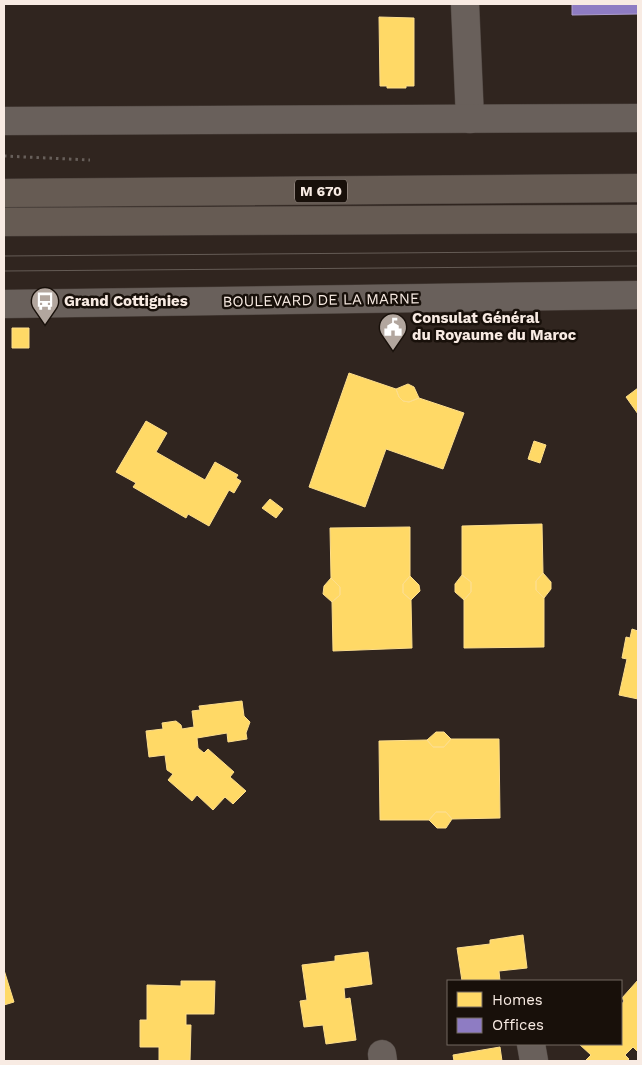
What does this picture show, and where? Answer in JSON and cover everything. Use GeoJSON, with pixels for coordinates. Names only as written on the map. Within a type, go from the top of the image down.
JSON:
{"type":"FeatureCollection","features":[{"type":"Feature","properties":{"kind":"main road","name":"M 670"},"geometry":{"type":"LineString","coordinates":[[4,193],[638,188]]}},
{"type":"Feature","properties":{"kind":"main road","name":"M 670"},"geometry":{"type":"LineString","coordinates":[[4,222],[638,219]]}},
{"type":"Feature","properties":{"kind":"street"},"geometry":{"type":"LineString","coordinates":[[465,4],[470,119]]}},
{"type":"Feature","properties":{"kind":"street"},"geometry":{"type":"LineString","coordinates":[[4,121],[638,118]]}},
{"type":"Feature","properties":{"kind":"street","name":"BOULEVARD DE LA MARNE"},"geometry":{"type":"LineString","coordinates":[[4,304],[638,295]]}},
{"type":"Feature","properties":{"kind":"street"},"geometry":{"type":"LineString","coordinates":[[531,1045],[534,1061]]}},
{"type":"Feature","properties":{"kind":"building: Homes"},"geometry":{"type":"Polygon","coordinates":[[[379,17],[414,18],[414,86],[387,88],[387,86],[380,86],[379,17]]]}},
{"type":"Feature","properties":{"kind":"building: Homes"},"geometry":{"type":"Polygon","coordinates":[[[12,328],[29,328],[29,348],[12,348],[12,328]]]}},
{"type":"Feature","properties":{"kind":"building: Homes"},"geometry":{"type":"Polygon","coordinates":[[[349,373],[396,389],[403,401],[409,402],[419,398],[464,413],[443,469],[386,449],[365,507],[309,487],[349,373]]]}},
{"type":"Feature","properties":{"kind":"building: Homes"},"geometry":{"type":"Polygon","coordinates":[[[408,384],[414,387],[419,398],[409,402],[403,401],[399,397],[396,389],[408,384]]]}},
{"type":"Feature","properties":{"kind":"building: Homes"},"geometry":{"type":"Polygon","coordinates":[[[638,388],[638,414],[626,397],[638,388]]]}},
{"type":"Feature","properties":{"kind":"building: Homes"},"geometry":{"type":"Polygon","coordinates":[[[146,421],[167,433],[156,452],[205,480],[215,462],[238,475],[236,478],[241,481],[234,493],[229,490],[209,526],[188,514],[186,518],[133,487],[136,483],[116,472],[146,421]]]}},
{"type":"Feature","properties":{"kind":"building: Homes"},"geometry":{"type":"Polygon","coordinates":[[[534,441],[546,445],[540,463],[528,459],[534,441]]]}},
{"type":"Feature","properties":{"kind":"building: Homes"},"geometry":{"type":"Polygon","coordinates":[[[270,499],[283,509],[276,518],[262,508],[270,499]]]}},
{"type":"Feature","properties":{"kind":"building: Homes"},"geometry":{"type":"Polygon","coordinates":[[[542,524],[543,573],[536,581],[536,590],[544,598],[544,647],[464,648],[464,600],[471,592],[471,582],[462,575],[462,526],[542,524]]]}},
{"type":"Feature","properties":{"kind":"building: Homes"},"geometry":{"type":"Polygon","coordinates":[[[410,527],[410,576],[403,584],[403,593],[411,600],[412,648],[333,651],[332,602],[340,595],[340,587],[331,578],[330,528],[410,527]]]}},
{"type":"Feature","properties":{"kind":"building: Homes"},"geometry":{"type":"Polygon","coordinates":[[[543,573],[551,582],[551,589],[544,598],[536,590],[536,581],[543,573]]]}},
{"type":"Feature","properties":{"kind":"building: Homes"},"geometry":{"type":"Polygon","coordinates":[[[462,575],[471,582],[471,592],[464,600],[455,592],[455,584],[462,575]]]}},
{"type":"Feature","properties":{"kind":"building: Homes"},"geometry":{"type":"Polygon","coordinates":[[[410,576],[419,585],[420,591],[411,600],[403,593],[403,584],[410,576]]]}},
{"type":"Feature","properties":{"kind":"building: Homes"},"geometry":{"type":"Polygon","coordinates":[[[331,578],[340,587],[340,595],[332,602],[323,594],[324,586],[331,578]]]}},
{"type":"Feature","properties":{"kind":"building: Homes"},"geometry":{"type":"Polygon","coordinates":[[[632,629],[638,631],[638,699],[619,695],[627,659],[622,658],[626,637],[630,638],[632,629]]]}},
{"type":"Feature","properties":{"kind":"building: Homes"},"geometry":{"type":"Polygon","coordinates":[[[242,701],[244,716],[250,722],[246,733],[247,739],[228,742],[227,733],[197,738],[198,748],[204,753],[208,749],[234,772],[230,777],[246,791],[233,804],[225,797],[213,810],[197,795],[192,801],[168,780],[173,774],[167,770],[165,755],[149,757],[146,731],[163,729],[162,723],[176,721],[181,725],[182,729],[194,727],[192,711],[200,710],[199,706],[242,701]]]}},
{"type":"Feature","properties":{"kind":"building: Homes"},"geometry":{"type":"Polygon","coordinates":[[[436,732],[444,732],[451,739],[444,747],[433,747],[427,740],[436,732]]]}},
{"type":"Feature","properties":{"kind":"building: Homes"},"geometry":{"type":"Polygon","coordinates":[[[451,739],[499,739],[500,818],[452,819],[446,812],[436,812],[429,820],[380,820],[379,741],[427,740],[433,747],[444,747],[451,739]]]}},
{"type":"Feature","properties":{"kind":"building: Homes"},"geometry":{"type":"Polygon","coordinates":[[[436,812],[446,812],[452,819],[446,828],[437,828],[429,820],[436,812]]]}},
{"type":"Feature","properties":{"kind":"building: Homes"},"geometry":{"type":"Polygon","coordinates":[[[523,935],[527,968],[499,971],[500,980],[462,980],[457,948],[490,944],[490,940],[523,935]]]}},
{"type":"Feature","properties":{"kind":"building: Homes"},"geometry":{"type":"Polygon","coordinates":[[[368,952],[372,984],[344,988],[345,999],[350,998],[356,1040],[326,1044],[323,1025],[304,1027],[300,1001],[307,1000],[302,965],[335,961],[335,956],[368,952]]]}},
{"type":"Feature","properties":{"kind":"building: Homes"},"geometry":{"type":"Polygon","coordinates":[[[4,970],[14,1002],[4,1005],[4,970]]]}},
{"type":"Feature","properties":{"kind":"building: Homes"},"geometry":{"type":"Polygon","coordinates":[[[638,980],[638,1052],[633,1047],[625,1055],[629,1059],[627,1061],[585,1061],[591,1055],[580,1045],[622,1045],[622,1004],[624,1001],[622,998],[638,980]]]}},
{"type":"Feature","properties":{"kind":"building: Homes"},"geometry":{"type":"Polygon","coordinates":[[[181,981],[215,981],[214,1014],[186,1014],[186,1025],[191,1025],[190,1061],[159,1061],[159,1047],[140,1047],[140,1020],[147,1020],[147,985],[181,986],[181,981]]]}},
{"type":"Feature","properties":{"kind":"building: Homes"},"geometry":{"type":"Polygon","coordinates":[[[500,1047],[502,1061],[454,1061],[453,1055],[500,1047]]]}},
{"type":"Feature","properties":{"kind":"building: Offices"},"geometry":{"type":"Polygon","coordinates":[[[572,4],[638,4],[638,14],[572,15],[572,4]]]}},
{"type":"Feature","properties":{"kind":"tram line"},"geometry":{"type":"LineString","coordinates":[[4,256],[638,251]]}},
{"type":"Feature","properties":{"kind":"tram line"},"geometry":{"type":"LineString","coordinates":[[4,271],[638,266]]}},
{"type":"Feature","properties":{"kind":"place","name":"Grand Cottignies"},"geometry":{"type":"Point","coordinates":[45,325]}},
{"type":"Feature","properties":{"kind":"place","name":"Consulat Général du Royaume du Maroc"},"geometry":{"type":"Point","coordinates":[393,351]}}]}
